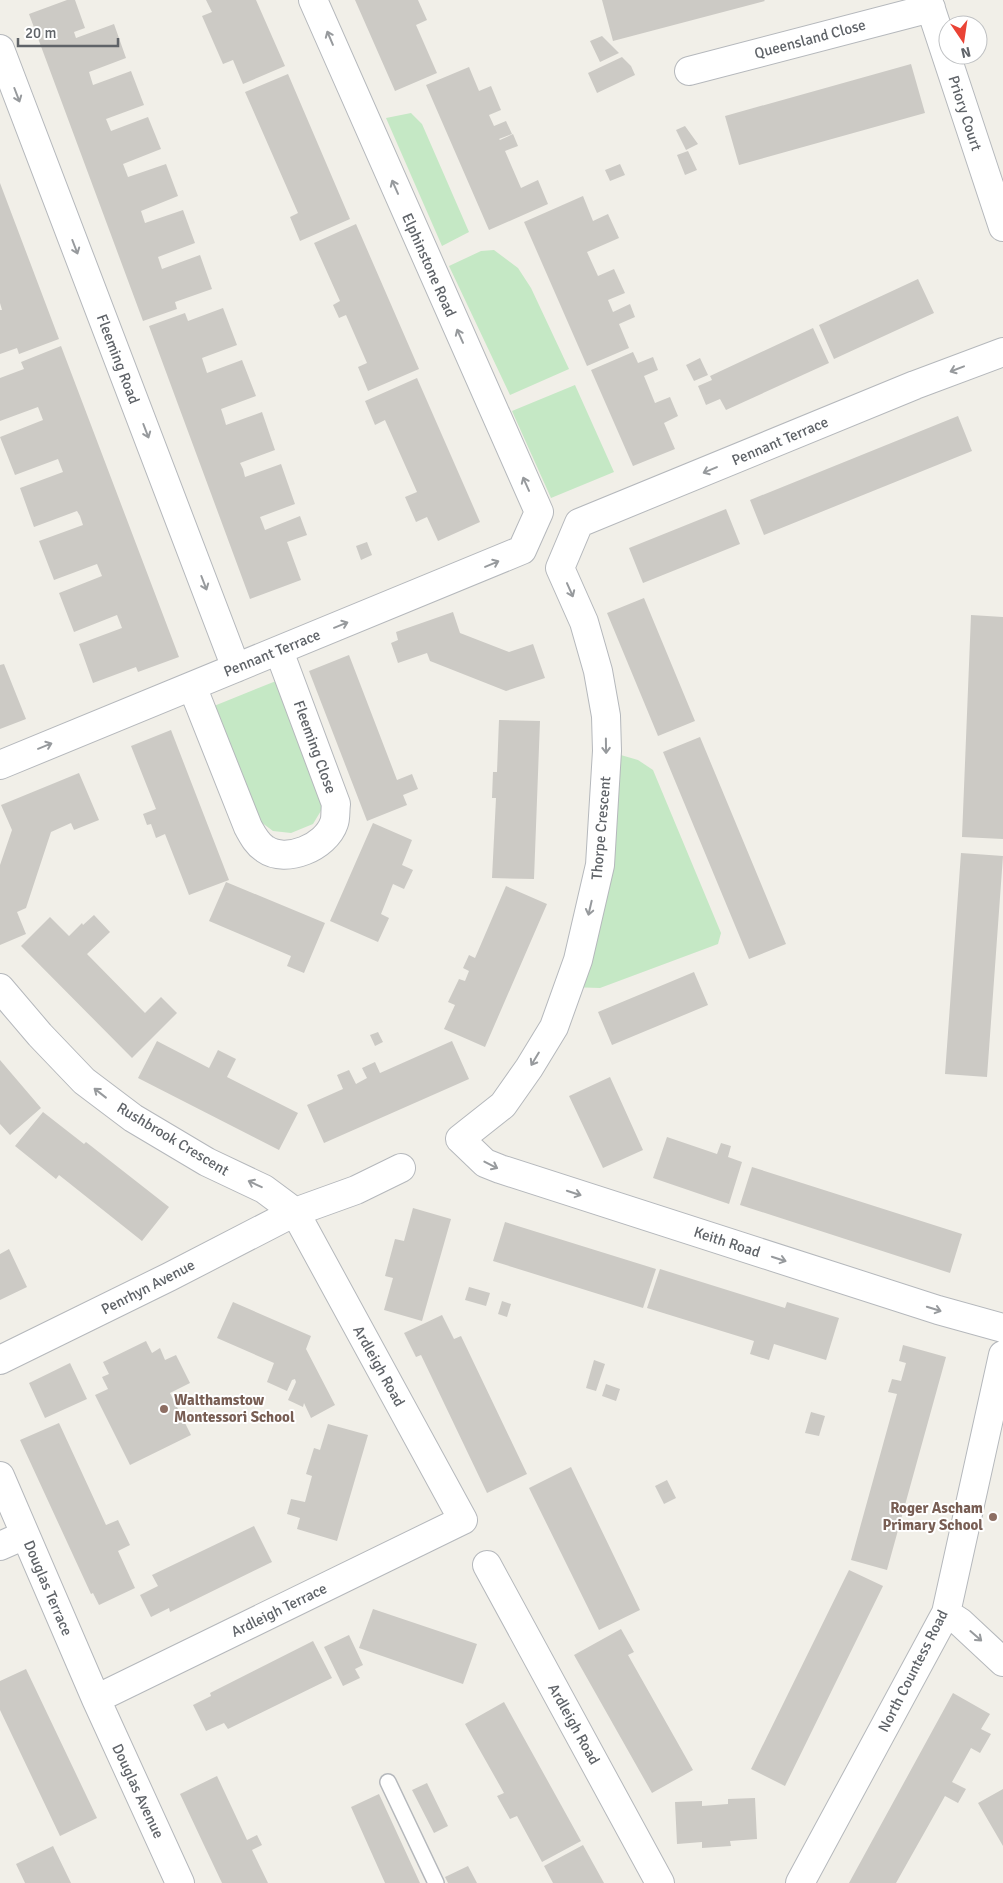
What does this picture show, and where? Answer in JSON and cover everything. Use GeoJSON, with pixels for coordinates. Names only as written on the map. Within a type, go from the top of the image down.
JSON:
{"type":"FeatureCollection","features":[{"type":"Feature","properties":{"kind":"street","name":"Elphinstone Road"},"geometry":{"type":"LineString","coordinates":[[313,0],[539,512],[532,529]]}},
{"type":"Feature","properties":{"kind":"street","name":"Queensland Close"},"geometry":{"type":"LineString","coordinates":[[689,71],[929,4]]}},
{"type":"Feature","properties":{"kind":"street","name":"Priory Court"},"geometry":{"type":"LineString","coordinates":[[929,4],[1003,227]]}},
{"type":"Feature","properties":{"kind":"street","name":"Fleeming Road"},"geometry":{"type":"LineString","coordinates":[[0,49],[236,668]]}},
{"type":"Feature","properties":{"kind":"street","name":"Pennant Terrace"},"geometry":{"type":"LineString","coordinates":[[569,545],[579,524],[915,385],[1003,352]]}},
{"type":"Feature","properties":{"kind":"street","name":"Pennant Terrace"},"geometry":{"type":"LineString","coordinates":[[0,765],[522,550],[532,529]]}},
{"type":"Feature","properties":{"kind":"street","name":"Thorpe Crescent"},"geometry":{"type":"LineString","coordinates":[[460,1139],[503,1105],[529,1068],[554,1027],[578,960],[600,865],[607,751],[606,716],[598,671],[584,622],[560,568],[569,545]]}},
{"type":"Feature","properties":{"kind":"street","name":"Fleeming Close"},"geometry":{"type":"LineString","coordinates":[[192,686],[248,827],[257,843],[266,851],[282,854],[299,853],[315,847],[328,834],[334,822],[336,804],[280,651]]}},
{"type":"Feature","properties":{"kind":"street","name":"Rushbrook Crescent"},"geometry":{"type":"LineString","coordinates":[[0,988],[40,1035],[84,1081],[133,1118],[207,1162],[264,1188],[294,1212]]}},
{"type":"Feature","properties":{"kind":"street","name":"Keith Road"},"geometry":{"type":"LineString","coordinates":[[460,1139],[486,1163],[500,1169],[929,1307],[1003,1328]]}},
{"type":"Feature","properties":{"kind":"street"},"geometry":{"type":"LineString","coordinates":[[294,1212],[356,1190],[401,1168]]}},
{"type":"Feature","properties":{"kind":"street","name":"Penrhyn Avenue"},"geometry":{"type":"LineString","coordinates":[[0,1360],[169,1277],[294,1212]]}},
{"type":"Feature","properties":{"kind":"street","name":"Ardleigh Road"},"geometry":{"type":"LineString","coordinates":[[294,1212],[463,1520]]}},
{"type":"Feature","properties":{"kind":"street","name":"North Countess Road"},"geometry":{"type":"LineString","coordinates":[[800,1883],[946,1613],[1003,1355]]}},
{"type":"Feature","properties":{"kind":"street","name":"Douglas Terrace"},"geometry":{"type":"LineString","coordinates":[[0,1476],[96,1700]]}},
{"type":"Feature","properties":{"kind":"street","name":"Ardleigh Terrace"},"geometry":{"type":"LineString","coordinates":[[96,1700],[463,1520]]}},
{"type":"Feature","properties":{"kind":"street"},"geometry":{"type":"LineString","coordinates":[[0,1546],[25,1535]]}},
{"type":"Feature","properties":{"kind":"street","name":"Ardleigh Road"},"geometry":{"type":"LineString","coordinates":[[487,1565],[660,1883]]}},
{"type":"Feature","properties":{"kind":"street"},"geometry":{"type":"LineString","coordinates":[[946,1613],[960,1622],[1003,1662]]}},
{"type":"Feature","properties":{"kind":"street","name":"Douglas Avenue"},"geometry":{"type":"LineString","coordinates":[[96,1700],[180,1883]]}},
{"type":"Feature","properties":{"kind":"lane"},"geometry":{"type":"LineString","coordinates":[[388,1782],[436,1883]]}},
{"type":"Feature","properties":{"kind":"green space"},"geometry":{"type":"Polygon","coordinates":[[[411,113],[422,124],[469,232],[442,246],[386,118],[411,113]]]}},
{"type":"Feature","properties":{"kind":"green space"},"geometry":{"type":"Polygon","coordinates":[[[494,250],[518,268],[531,288],[569,369],[510,395],[449,266],[481,251],[494,250]]]}},
{"type":"Feature","properties":{"kind":"green space"},"geometry":{"type":"Polygon","coordinates":[[[575,385],[614,472],[551,498],[512,411],[575,385]]]}},
{"type":"Feature","properties":{"kind":"green space"},"geometry":{"type":"Polygon","coordinates":[[[276,681],[323,797],[322,809],[313,824],[291,833],[273,831],[261,822],[214,706],[276,681]]]}},
{"type":"Feature","properties":{"kind":"green space"},"geometry":{"type":"Polygon","coordinates":[[[607,751],[638,760],[653,770],[721,933],[718,944],[600,988],[568,987],[607,751]]]}},
{"type":"Feature","properties":{"kind":"building"},"geometry":{"type":"Polygon","coordinates":[[[67,0],[75,0],[85,28],[74,32],[76,38],[114,24],[126,58],[89,72],[93,85],[131,71],[144,105],[106,119],[111,131],[148,117],[161,149],[123,164],[128,177],[166,164],[178,196],[141,211],[145,223],[183,210],[195,243],[158,257],[162,269],[200,255],[212,289],[175,302],[177,309],[143,321],[29,14],[67,0]]]}},
{"type":"Feature","properties":{"kind":"building"},"geometry":{"type":"Polygon","coordinates":[[[206,0],[256,0],[285,66],[243,84],[233,60],[223,64],[202,16],[212,12],[206,0]]]}},
{"type":"Feature","properties":{"kind":"building"},"geometry":{"type":"Polygon","coordinates":[[[355,0],[418,0],[427,20],[416,25],[437,73],[395,91],[355,0]]]}},
{"type":"Feature","properties":{"kind":"building"},"geometry":{"type":"Polygon","coordinates":[[[602,0],[764,0],[765,1],[613,41],[602,0]]]}},
{"type":"Feature","properties":{"kind":"building"},"geometry":{"type":"Polygon","coordinates":[[[602,36],[619,53],[600,62],[590,41],[602,36]]]}},
{"type":"Feature","properties":{"kind":"building"},"geometry":{"type":"Polygon","coordinates":[[[622,57],[631,66],[635,75],[597,93],[588,73],[622,57]]]}},
{"type":"Feature","properties":{"kind":"building"},"geometry":{"type":"Polygon","coordinates":[[[911,64],[925,113],[739,165],[725,116],[911,64]]]}},
{"type":"Feature","properties":{"kind":"building"},"geometry":{"type":"Polygon","coordinates":[[[469,67],[479,91],[491,86],[501,110],[489,115],[494,126],[506,121],[512,134],[499,139],[513,134],[518,146],[505,151],[521,188],[538,180],[548,204],[489,230],[426,85],[469,67]]]}},
{"type":"Feature","properties":{"kind":"building"},"geometry":{"type":"Polygon","coordinates":[[[288,74],[350,219],[300,241],[290,217],[298,213],[245,92],[288,74]]]}},
{"type":"Feature","properties":{"kind":"building"},"geometry":{"type":"Polygon","coordinates":[[[685,126],[698,144],[686,150],[676,130],[685,126]]]}},
{"type":"Feature","properties":{"kind":"building"},"geometry":{"type":"Polygon","coordinates":[[[688,151],[697,170],[685,175],[677,155],[688,151]]]}},
{"type":"Feature","properties":{"kind":"building"},"geometry":{"type":"Polygon","coordinates":[[[620,164],[625,175],[610,181],[605,170],[620,164]]]}},
{"type":"Feature","properties":{"kind":"building"},"geometry":{"type":"Polygon","coordinates":[[[0,183],[59,339],[19,354],[17,348],[0,354],[0,310],[2,310],[0,303],[0,183]]]}},
{"type":"Feature","properties":{"kind":"building"},"geometry":{"type":"Polygon","coordinates":[[[583,196],[593,221],[608,214],[619,238],[587,252],[598,276],[614,269],[625,293],[608,300],[613,312],[630,304],[635,317],[619,324],[629,348],[587,366],[524,222],[583,196]]]}},
{"type":"Feature","properties":{"kind":"building"},"geometry":{"type":"Polygon","coordinates":[[[356,224],[419,369],[368,391],[358,367],[367,363],[346,315],[339,318],[333,305],[340,301],[314,243],[356,224]]]}},
{"type":"Feature","properties":{"kind":"building"},"geometry":{"type":"Polygon","coordinates":[[[918,279],[934,313],[834,359],[819,325],[918,279]]]}},
{"type":"Feature","properties":{"kind":"building"},"geometry":{"type":"Polygon","coordinates":[[[223,308],[237,345],[202,358],[207,373],[242,360],[256,396],[221,409],[226,425],[262,412],[275,450],[240,463],[245,477],[281,464],[295,504],[260,517],[265,530],[300,516],[307,535],[287,542],[301,580],[250,599],[149,326],[185,313],[188,321],[223,308]]]}},
{"type":"Feature","properties":{"kind":"building"},"geometry":{"type":"Polygon","coordinates":[[[813,328],[829,363],[726,410],[720,399],[706,405],[698,386],[712,380],[710,376],[813,328]]]}},
{"type":"Feature","properties":{"kind":"building"},"geometry":{"type":"Polygon","coordinates":[[[61,346],[179,657],[138,672],[136,667],[93,683],[79,644],[122,628],[117,615],[74,632],[59,593],[102,576],[97,564],[54,580],[39,541],[83,525],[80,516],[77,511],[34,527],[20,488],[63,472],[58,459],[15,475],[0,437],[43,420],[38,407],[0,421],[0,378],[24,369],[21,362],[61,346]]]}},
{"type":"Feature","properties":{"kind":"building"},"geometry":{"type":"Polygon","coordinates":[[[633,352],[638,363],[653,357],[658,370],[644,376],[655,403],[670,397],[678,416],[664,423],[675,449],[633,466],[591,370],[633,352]]]}},
{"type":"Feature","properties":{"kind":"building"},"geometry":{"type":"Polygon","coordinates":[[[700,358],[708,375],[694,381],[686,365],[700,358]]]}},
{"type":"Feature","properties":{"kind":"building"},"geometry":{"type":"Polygon","coordinates":[[[417,378],[480,522],[438,541],[427,517],[416,522],[405,497],[417,492],[385,420],[375,425],[365,401],[417,378]]]}},
{"type":"Feature","properties":{"kind":"building"},"geometry":{"type":"Polygon","coordinates":[[[958,416],[972,451],[764,535],[750,500],[958,416]]]}},
{"type":"Feature","properties":{"kind":"building"},"geometry":{"type":"Polygon","coordinates":[[[726,509],[740,544],[643,583],[629,548],[726,509]]]}},
{"type":"Feature","properties":{"kind":"building"},"geometry":{"type":"Polygon","coordinates":[[[367,542],[372,555],[361,560],[356,546],[367,542]]]}},
{"type":"Feature","properties":{"kind":"building"},"geometry":{"type":"Polygon","coordinates":[[[644,598],[695,721],[658,736],[607,613],[644,598]]]}},
{"type":"Feature","properties":{"kind":"building"},"geometry":{"type":"Polygon","coordinates":[[[453,612],[460,633],[509,652],[533,644],[545,678],[506,691],[430,661],[427,653],[398,663],[391,643],[398,640],[396,632],[453,612]]]}},
{"type":"Feature","properties":{"kind":"building"},"geometry":{"type":"Polygon","coordinates":[[[971,615],[1003,617],[1003,839],[962,837],[971,615]]]}},
{"type":"Feature","properties":{"kind":"building"},"geometry":{"type":"Polygon","coordinates":[[[349,655],[397,780],[412,774],[418,789],[403,795],[407,805],[367,821],[309,671],[349,655]]]}},
{"type":"Feature","properties":{"kind":"building"},"geometry":{"type":"Polygon","coordinates":[[[4,664],[26,719],[0,729],[0,665],[4,664]]]}},
{"type":"Feature","properties":{"kind":"building"},"geometry":{"type":"Polygon","coordinates":[[[499,720],[540,721],[534,879],[492,878],[496,798],[492,798],[493,772],[497,772],[499,720]]]}},
{"type":"Feature","properties":{"kind":"building"},"geometry":{"type":"Polygon","coordinates":[[[171,730],[229,880],[189,895],[165,834],[156,838],[151,824],[147,825],[143,814],[156,809],[131,746],[171,730]]]}},
{"type":"Feature","properties":{"kind":"building"},"geometry":{"type":"Polygon","coordinates":[[[700,737],[786,944],[749,959],[663,752],[700,737]]]}},
{"type":"Feature","properties":{"kind":"building"},"geometry":{"type":"Polygon","coordinates":[[[79,773],[99,820],[74,830],[71,823],[51,832],[26,908],[17,912],[26,934],[0,945],[0,865],[12,830],[1,805],[79,773]]]}},
{"type":"Feature","properties":{"kind":"building"},"geometry":{"type":"Polygon","coordinates":[[[373,823],[412,840],[402,865],[413,870],[404,889],[393,884],[381,914],[389,918],[378,942],[330,921],[373,823]]]}},
{"type":"Feature","properties":{"kind":"building"},"geometry":{"type":"Polygon","coordinates":[[[961,853],[1003,856],[987,1077],[945,1074],[961,853]]]}},
{"type":"Feature","properties":{"kind":"building"},"geometry":{"type":"Polygon","coordinates":[[[226,882],[325,923],[304,973],[287,966],[291,956],[209,921],[226,882]]]}},
{"type":"Feature","properties":{"kind":"building"},"geometry":{"type":"Polygon","coordinates":[[[506,886],[547,904],[485,1047],[444,1029],[455,1005],[448,1002],[459,979],[465,981],[469,971],[463,968],[469,955],[475,958],[506,886]]]}},
{"type":"Feature","properties":{"kind":"building"},"geometry":{"type":"Polygon","coordinates":[[[94,915],[110,932],[87,954],[145,1013],[161,997],[177,1013],[132,1058],[21,946],[50,917],[69,936],[82,923],[83,925],[94,915]]]}},
{"type":"Feature","properties":{"kind":"building"},"geometry":{"type":"Polygon","coordinates":[[[694,972],[708,1005],[612,1045],[598,1012],[694,972]]]}},
{"type":"Feature","properties":{"kind":"building"},"geometry":{"type":"Polygon","coordinates":[[[378,1032],[383,1042],[375,1046],[370,1035],[378,1032]]]}},
{"type":"Feature","properties":{"kind":"building"},"geometry":{"type":"Polygon","coordinates":[[[157,1041],[209,1068],[218,1050],[236,1059],[227,1077],[298,1113],[279,1150],[138,1078],[157,1041]]]}},
{"type":"Feature","properties":{"kind":"building"},"geometry":{"type":"Polygon","coordinates":[[[452,1041],[469,1079],[324,1143],[307,1105],[343,1089],[337,1075],[349,1070],[356,1084],[367,1078],[362,1068],[375,1062],[380,1073],[452,1041]]]}},
{"type":"Feature","properties":{"kind":"building"},"geometry":{"type":"Polygon","coordinates":[[[0,1060],[41,1108],[10,1135],[0,1124],[0,1060]]]}},
{"type":"Feature","properties":{"kind":"building"},"geometry":{"type":"Polygon","coordinates":[[[610,1077],[643,1150],[603,1168],[569,1096],[610,1077]]]}},
{"type":"Feature","properties":{"kind":"building"},"geometry":{"type":"Polygon","coordinates":[[[43,1112],[84,1144],[86,1142],[169,1207],[142,1241],[59,1175],[56,1179],[15,1146],[43,1112]]]}},
{"type":"Feature","properties":{"kind":"building"},"geometry":{"type":"Polygon","coordinates":[[[667,1137],[717,1154],[721,1143],[731,1146],[728,1157],[742,1162],[729,1204],[653,1178],[667,1137]]]}},
{"type":"Feature","properties":{"kind":"building"},"geometry":{"type":"Polygon","coordinates":[[[752,1167],[962,1234],[950,1273],[740,1205],[752,1167]]]}},
{"type":"Feature","properties":{"kind":"building"},"geometry":{"type":"Polygon","coordinates":[[[413,1208],[451,1219],[422,1321],[384,1310],[393,1278],[385,1276],[395,1239],[404,1241],[413,1208]]]}},
{"type":"Feature","properties":{"kind":"building"},"geometry":{"type":"Polygon","coordinates":[[[505,1222],[656,1269],[643,1308],[493,1261],[505,1222]]]}},
{"type":"Feature","properties":{"kind":"building"},"geometry":{"type":"Polygon","coordinates":[[[9,1249],[27,1287],[0,1300],[0,1254],[9,1249]]]}},
{"type":"Feature","properties":{"kind":"building"},"geometry":{"type":"Polygon","coordinates":[[[660,1269],[785,1308],[787,1302],[839,1318],[826,1360],[774,1344],[769,1360],[750,1354],[754,1341],[647,1308],[660,1269]]]}},
{"type":"Feature","properties":{"kind":"building"},"geometry":{"type":"Polygon","coordinates":[[[469,1287],[490,1293],[486,1306],[465,1300],[469,1287]]]}},
{"type":"Feature","properties":{"kind":"building"},"geometry":{"type":"Polygon","coordinates":[[[502,1301],[511,1304],[507,1317],[498,1314],[502,1301]]]}},
{"type":"Feature","properties":{"kind":"building"},"geometry":{"type":"Polygon","coordinates":[[[233,1302],[311,1336],[306,1349],[335,1405],[311,1418],[304,1403],[303,1407],[288,1400],[296,1382],[295,1379],[292,1380],[287,1391],[267,1382],[274,1363],[217,1338],[233,1302]]]}},
{"type":"Feature","properties":{"kind":"building"},"geometry":{"type":"Polygon","coordinates":[[[442,1315],[454,1339],[461,1336],[527,1474],[487,1493],[421,1355],[416,1357],[404,1333],[442,1315]]]}},
{"type":"Feature","properties":{"kind":"building"},"geometry":{"type":"Polygon","coordinates":[[[146,1341],[152,1353],[160,1348],[165,1360],[176,1355],[190,1383],[170,1393],[191,1435],[130,1465],[95,1395],[108,1389],[102,1377],[109,1374],[103,1362],[146,1341]]]}},
{"type":"Feature","properties":{"kind":"building"},"geometry":{"type":"Polygon","coordinates":[[[903,1345],[946,1357],[887,1570],[851,1560],[897,1394],[888,1392],[892,1379],[901,1381],[906,1363],[899,1361],[903,1345]]]}},
{"type":"Feature","properties":{"kind":"building"},"geometry":{"type":"Polygon","coordinates":[[[594,1360],[605,1364],[596,1391],[586,1388],[594,1360]]]}},
{"type":"Feature","properties":{"kind":"building"},"geometry":{"type":"Polygon","coordinates":[[[70,1363],[87,1399],[45,1418],[29,1383],[70,1363]]]}},
{"type":"Feature","properties":{"kind":"building"},"geometry":{"type":"Polygon","coordinates":[[[606,1384],[620,1389],[616,1401],[602,1396],[606,1384]]]}},
{"type":"Feature","properties":{"kind":"building"},"geometry":{"type":"Polygon","coordinates":[[[811,1412],[825,1416],[819,1436],[805,1433],[811,1412]]]}},
{"type":"Feature","properties":{"kind":"building"},"geometry":{"type":"Polygon","coordinates":[[[59,1423],[106,1525],[118,1520],[130,1545],[118,1551],[135,1588],[99,1605],[93,1593],[91,1594],[20,1440],[59,1423]]]}},
{"type":"Feature","properties":{"kind":"building"},"geometry":{"type":"Polygon","coordinates":[[[328,1424],[368,1435],[337,1541],[297,1529],[300,1518],[287,1514],[291,1499],[305,1502],[312,1476],[306,1474],[314,1448],[320,1450],[328,1424]]]}},
{"type":"Feature","properties":{"kind":"building"},"geometry":{"type":"Polygon","coordinates":[[[571,1467],[640,1610],[599,1630],[529,1488],[571,1467]]]}},
{"type":"Feature","properties":{"kind":"building"},"geometry":{"type":"Polygon","coordinates":[[[667,1480],[676,1498],[664,1504],[655,1486],[667,1480]]]}},
{"type":"Feature","properties":{"kind":"building"},"geometry":{"type":"Polygon","coordinates":[[[254,1526],[272,1562],[170,1612],[169,1608],[151,1617],[140,1595],[158,1586],[152,1575],[254,1526]]]}},
{"type":"Feature","properties":{"kind":"building"},"geometry":{"type":"Polygon","coordinates":[[[849,1570],[883,1586],[785,1786],[751,1769],[849,1570]]]}},
{"type":"Feature","properties":{"kind":"building"},"geometry":{"type":"Polygon","coordinates":[[[373,1609],[477,1644],[463,1684],[359,1648],[373,1609]]]}},
{"type":"Feature","properties":{"kind":"building"},"geometry":{"type":"Polygon","coordinates":[[[621,1629],[634,1652],[628,1655],[693,1770],[652,1793],[574,1655],[621,1629]]]}},
{"type":"Feature","properties":{"kind":"building"},"geometry":{"type":"Polygon","coordinates":[[[349,1635],[363,1665],[355,1669],[360,1678],[343,1686],[324,1647],[349,1635]]]}},
{"type":"Feature","properties":{"kind":"building"},"geometry":{"type":"Polygon","coordinates":[[[313,1641],[332,1678],[228,1729],[224,1723],[206,1731],[193,1705],[211,1696],[210,1693],[313,1641]]]}},
{"type":"Feature","properties":{"kind":"building"},"geometry":{"type":"Polygon","coordinates":[[[26,1669],[97,1818],[60,1836],[0,1710],[0,1681],[26,1669]]]}},
{"type":"Feature","properties":{"kind":"building"},"geometry":{"type":"Polygon","coordinates":[[[953,1693],[990,1714],[981,1729],[991,1734],[980,1753],[971,1748],[952,1782],[966,1789],[958,1803],[945,1796],[896,1883],[849,1883],[953,1693]]]}},
{"type":"Feature","properties":{"kind":"building"},"geometry":{"type":"Polygon","coordinates":[[[504,1702],[581,1841],[542,1862],[517,1816],[510,1819],[497,1796],[504,1793],[465,1724],[504,1702]]]}},
{"type":"Feature","properties":{"kind":"building"},"geometry":{"type":"Polygon","coordinates":[[[217,1776],[247,1840],[257,1835],[262,1845],[252,1850],[268,1883],[222,1883],[180,1794],[217,1776]]]}},
{"type":"Feature","properties":{"kind":"building"},"geometry":{"type":"Polygon","coordinates":[[[427,1783],[448,1826],[434,1833],[412,1790],[427,1783]]]}},
{"type":"Feature","properties":{"kind":"building"},"geometry":{"type":"Polygon","coordinates":[[[1003,1789],[1003,1846],[978,1803],[1003,1789]]]}},
{"type":"Feature","properties":{"kind":"building"},"geometry":{"type":"Polygon","coordinates":[[[379,1794],[420,1883],[385,1883],[351,1807],[379,1794]]]}},
{"type":"Feature","properties":{"kind":"building"},"geometry":{"type":"Polygon","coordinates":[[[755,1798],[757,1839],[730,1841],[731,1846],[702,1848],[702,1842],[677,1844],[675,1802],[702,1801],[702,1806],[728,1804],[728,1799],[755,1798]]]}},
{"type":"Feature","properties":{"kind":"building"},"geometry":{"type":"Polygon","coordinates":[[[583,1845],[604,1883],[553,1883],[544,1866],[583,1845]]]}},
{"type":"Feature","properties":{"kind":"building"},"geometry":{"type":"Polygon","coordinates":[[[53,1846],[71,1883],[25,1883],[16,1864],[53,1846]]]}},
{"type":"Feature","properties":{"kind":"building"},"geometry":{"type":"Polygon","coordinates":[[[468,1866],[477,1883],[448,1883],[445,1877],[468,1866]]]}},
{"type":"Feature","properties":{"kind":"place","name":"Walthamstow Montessori School"},"geometry":{"type":"Point","coordinates":[164,1409]}},
{"type":"Feature","properties":{"kind":"place","name":"Roger Ascham Primary School"},"geometry":{"type":"Point","coordinates":[993,1517]}}]}
